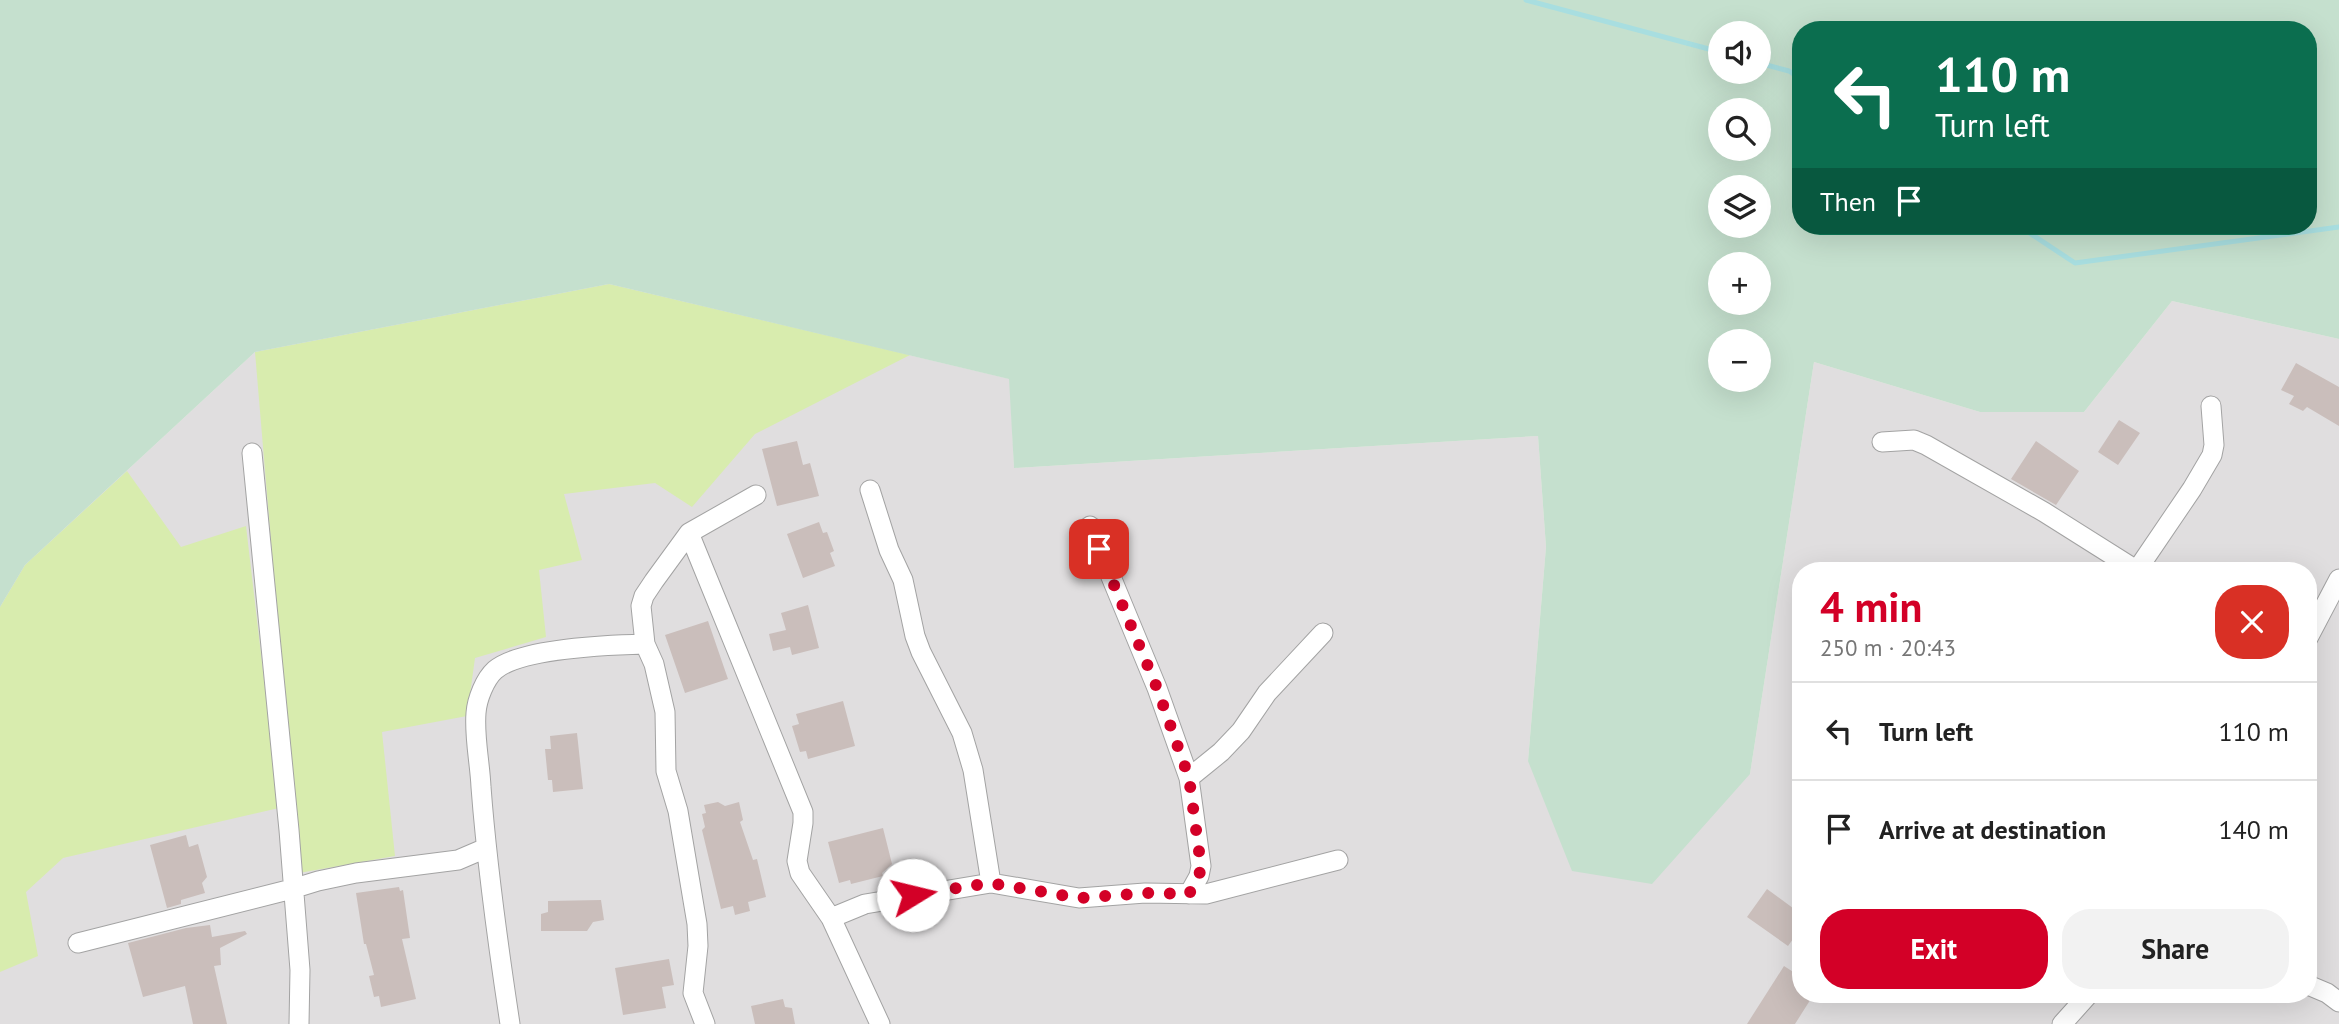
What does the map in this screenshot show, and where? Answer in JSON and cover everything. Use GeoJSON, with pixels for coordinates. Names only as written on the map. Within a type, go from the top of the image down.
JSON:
{"type":"FeatureCollection","features":[{"type":"Feature","properties":{"kind":"street"},"geometry":{"type":"LineString","coordinates":[[2142,562],[2212,455],[2214,445],[2211,406]]}},
{"type":"Feature","properties":{"kind":"street"},"geometry":{"type":"LineString","coordinates":[[1882,442],[1913,440],[1926,445],[2124,562]]}},
{"type":"Feature","properties":{"kind":"street"},"geometry":{"type":"LineString","coordinates":[[252,453],[289,830],[300,970],[299,1024]]}},
{"type":"Feature","properties":{"kind":"street"},"geometry":{"type":"LineString","coordinates":[[870,490],[889,550],[903,580],[918,644],[962,733],[973,769],[990,883]]}},
{"type":"Feature","properties":{"kind":"street"},"geometry":{"type":"LineString","coordinates":[[705,1024],[693,993],[698,946],[697,924],[678,811],[666,771],[665,712],[654,664],[645,644],[641,606],[644,596],[690,533],[756,495]]}},
{"type":"Feature","properties":{"kind":"street"},"geometry":{"type":"LineString","coordinates":[[1090,526],[1157,688],[1189,778],[1201,866],[1199,876],[1189,894]]}},
{"type":"Feature","properties":{"kind":"street"},"geometry":{"type":"LineString","coordinates":[[690,533],[803,812],[797,862],[800,873],[831,918],[880,1024]]}},
{"type":"Feature","properties":{"kind":"street"},"geometry":{"type":"LineString","coordinates":[[2317,621],[2339,579]]}},
{"type":"Feature","properties":{"kind":"street"},"geometry":{"type":"LineString","coordinates":[[1189,778],[1222,752],[1241,731],[1267,693],[1323,633]]}},
{"type":"Feature","properties":{"kind":"street"},"geometry":{"type":"LineString","coordinates":[[510,1024],[486,848],[476,712],[483,688],[493,671],[507,662],[533,655],[606,645],[645,644]]}},
{"type":"Feature","properties":{"kind":"street"},"geometry":{"type":"LineString","coordinates":[[78,943],[318,881],[356,873],[458,860],[486,848]]}},
{"type":"Feature","properties":{"kind":"street"},"geometry":{"type":"LineString","coordinates":[[831,918],[865,904],[990,883],[1079,898],[1145,893],[1218,892],[1338,860]]}},
{"type":"Feature","properties":{"kind":"street"},"geometry":{"type":"LineString","coordinates":[[2317,989],[2339,1002]]}},
{"type":"Feature","properties":{"kind":"street"},"geometry":{"type":"LineString","coordinates":[[2062,1024],[2081,1003]]}},
{"type":"Feature","properties":{"kind":"shaded area"},"geometry":{"type":"Polygon","coordinates":[[[609,284],[1010,379],[1014,468],[1538,436],[1546,547],[1528,761],[1750,774],[1814,362],[1980,412],[2084,412],[2172,301],[2339,339],[2339,1024],[0,1024],[0,607],[25,565],[255,352],[609,284]]]}},
{"type":"Feature","properties":{"kind":"green space"},"geometry":{"type":"Polygon","coordinates":[[[0,0],[2339,0],[2339,339],[2172,301],[2084,412],[1980,412],[1814,362],[1750,774],[1652,884],[1572,871],[1528,761],[1546,547],[1538,436],[1014,468],[1009,379],[609,284],[255,352],[25,565],[0,607],[0,0]]]}},
{"type":"Feature","properties":{"kind":"green space"},"geometry":{"type":"Polygon","coordinates":[[[609,284],[910,355],[755,434],[692,507],[655,483],[564,494],[582,560],[539,570],[546,637],[475,658],[467,716],[382,732],[395,856],[299,873],[255,352],[609,284]]]}},
{"type":"Feature","properties":{"kind":"green space"},"geometry":{"type":"Polygon","coordinates":[[[127,471],[181,547],[246,526],[279,808],[63,858],[26,892],[38,956],[0,972],[0,607],[25,565],[127,471]]]}},
{"type":"Feature","properties":{"kind":"building"},"geometry":{"type":"Polygon","coordinates":[[[2296,363],[2339,387],[2339,426],[2307,407],[2303,411],[2289,404],[2294,396],[2281,390],[2296,363]]]}},
{"type":"Feature","properties":{"kind":"building"},"geometry":{"type":"Polygon","coordinates":[[[2119,420],[2140,433],[2118,465],[2098,452],[2119,420]]]}},
{"type":"Feature","properties":{"kind":"building"},"geometry":{"type":"Polygon","coordinates":[[[797,441],[803,465],[810,463],[819,496],[777,506],[762,449],[797,441]]]}},
{"type":"Feature","properties":{"kind":"building"},"geometry":{"type":"Polygon","coordinates":[[[2036,441],[2079,471],[2056,505],[2011,479],[2036,441]]]}},
{"type":"Feature","properties":{"kind":"building"},"geometry":{"type":"Polygon","coordinates":[[[819,522],[823,533],[827,532],[834,551],[830,553],[835,566],[803,578],[787,534],[819,522]]]}},
{"type":"Feature","properties":{"kind":"building"},"geometry":{"type":"Polygon","coordinates":[[[808,605],[819,648],[792,655],[790,647],[773,651],[769,634],[786,630],[781,613],[808,605]]]}},
{"type":"Feature","properties":{"kind":"building"},"geometry":{"type":"Polygon","coordinates":[[[708,621],[728,679],[685,693],[665,635],[708,621]]]}},
{"type":"Feature","properties":{"kind":"building"},"geometry":{"type":"Polygon","coordinates":[[[843,701],[855,746],[808,759],[806,751],[800,752],[792,726],[799,724],[796,714],[843,701]]]}},
{"type":"Feature","properties":{"kind":"building"},"geometry":{"type":"Polygon","coordinates":[[[577,733],[583,789],[553,792],[552,780],[548,780],[545,749],[551,749],[550,736],[577,733]]]}},
{"type":"Feature","properties":{"kind":"building"},"geometry":{"type":"Polygon","coordinates":[[[718,802],[725,806],[739,802],[743,820],[740,822],[753,860],[757,859],[766,897],[748,902],[750,911],[735,915],[733,906],[721,909],[702,830],[705,827],[702,814],[706,813],[704,805],[718,802]]]}},
{"type":"Feature","properties":{"kind":"building"},"geometry":{"type":"Polygon","coordinates":[[[883,828],[892,864],[882,873],[883,876],[851,884],[850,880],[839,883],[828,842],[883,828]]]}},
{"type":"Feature","properties":{"kind":"building"},"geometry":{"type":"Polygon","coordinates":[[[186,835],[189,847],[198,844],[207,877],[202,883],[205,893],[181,900],[181,904],[167,908],[150,845],[186,835]]]}},
{"type":"Feature","properties":{"kind":"building"},"geometry":{"type":"Polygon","coordinates":[[[399,887],[400,891],[403,890],[410,938],[402,939],[416,999],[381,1007],[379,996],[374,997],[369,976],[374,975],[364,944],[356,893],[399,887]]]}},
{"type":"Feature","properties":{"kind":"building"},"geometry":{"type":"Polygon","coordinates":[[[1767,889],[1792,907],[1792,940],[1788,946],[1747,917],[1767,889]]]}},
{"type":"Feature","properties":{"kind":"building"},"geometry":{"type":"Polygon","coordinates":[[[601,900],[604,920],[593,922],[587,931],[541,931],[541,914],[548,912],[548,901],[601,900]]]}},
{"type":"Feature","properties":{"kind":"building"},"geometry":{"type":"Polygon","coordinates":[[[210,925],[212,937],[245,931],[247,934],[220,948],[221,965],[214,966],[227,1024],[193,1024],[185,986],[143,997],[128,943],[186,928],[210,925]]]}},
{"type":"Feature","properties":{"kind":"building"},"geometry":{"type":"Polygon","coordinates":[[[669,959],[674,985],[662,987],[666,1008],[623,1015],[615,968],[669,959]]]}},
{"type":"Feature","properties":{"kind":"building"},"geometry":{"type":"Polygon","coordinates":[[[1784,966],[1792,971],[1792,1003],[1808,1003],[1795,1024],[1747,1024],[1784,966]]]}},
{"type":"Feature","properties":{"kind":"building"},"geometry":{"type":"Polygon","coordinates":[[[783,999],[785,1007],[792,1008],[795,1024],[755,1024],[751,1006],[783,999]]]}},
{"type":"Feature","properties":{"kind":"waterway"},"geometry":{"type":"LineString","coordinates":[[1526,0],[1708,49]]}},
{"type":"Feature","properties":{"kind":"waterway"},"geometry":{"type":"LineString","coordinates":[[1771,66],[1792,73]]}},
{"type":"Feature","properties":{"kind":"waterway"},"geometry":{"type":"LineString","coordinates":[[2317,230],[2339,227]]}},
{"type":"Feature","properties":{"kind":"waterway"},"geometry":{"type":"LineString","coordinates":[[2033,235],[2075,263],[2280,235]]}},
{"type":"Feature","properties":{"kind":"route"},"geometry":{"type":"LineString","coordinates":[[913,895],[990,883],[1079,898],[1145,893],[1189,894],[1199,876],[1200,847],[1189,778],[1157,688],[1099,549]]}}]}
